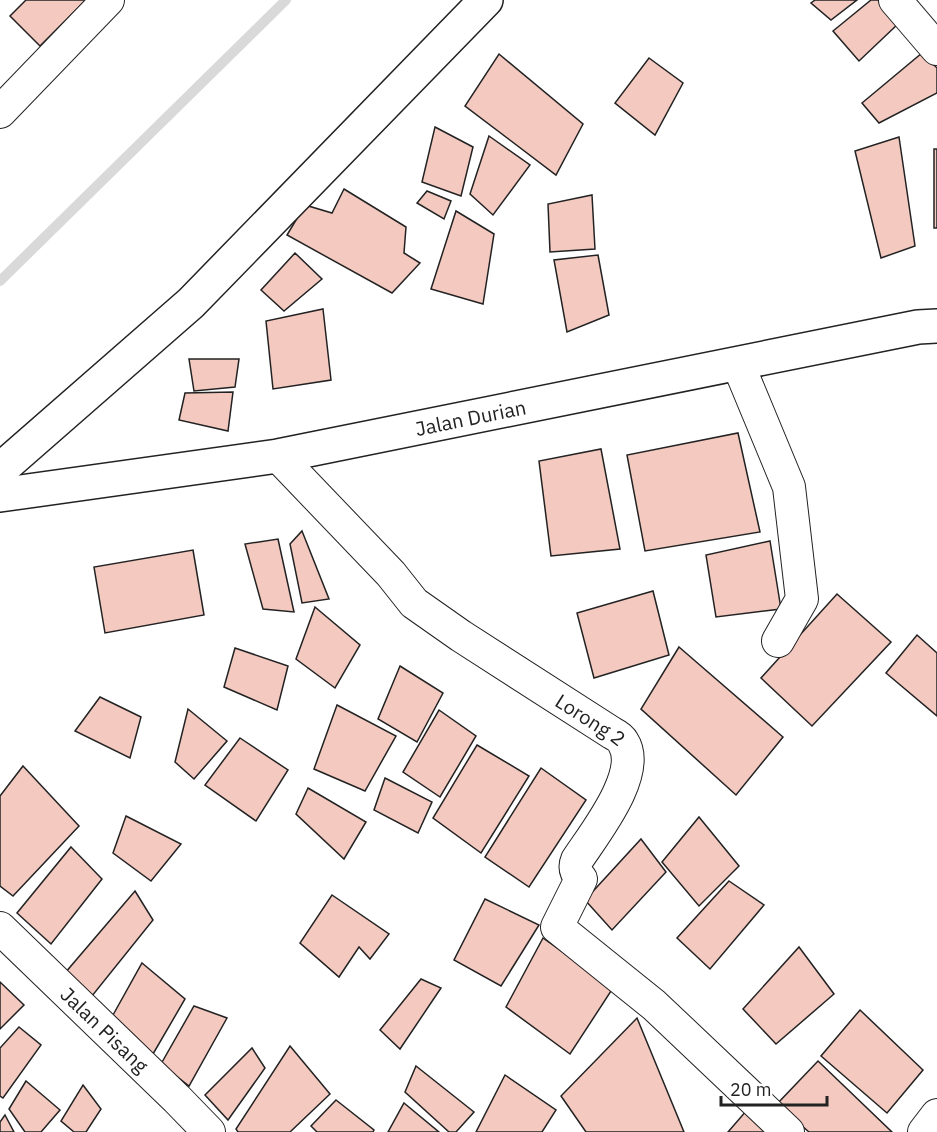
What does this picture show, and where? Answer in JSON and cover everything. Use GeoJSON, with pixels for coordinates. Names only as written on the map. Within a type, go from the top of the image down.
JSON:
{"type":"FeatureCollection","features":[{"type":"Feature","properties":{"kind":"street"},"geometry":{"type":"LineString","coordinates":[[0,112],[108,0]]}},
{"type":"Feature","properties":{"kind":"street"},"geometry":{"type":"LineString","coordinates":[[0,470],[191,303],[486,0]]}},
{"type":"Feature","properties":{"kind":"street"},"geometry":{"type":"LineString","coordinates":[[895,0],[937,49]]}},
{"type":"Feature","properties":{"kind":"street","name":"Jalan Durian"},"geometry":{"type":"LineString","coordinates":[[0,495],[278,456],[918,327],[937,326]]}},
{"type":"Feature","properties":{"kind":"street"},"geometry":{"type":"LineString","coordinates":[[738,364],[789,488],[802,599],[778,641]]}},
{"type":"Feature","properties":{"kind":"street","name":"Lorong 2"},"geometry":{"type":"LineString","coordinates":[[278,456],[391,574],[414,603],[623,742],[628,755],[628,768],[611,809],[575,863],[576,873],[581,879],[557,927],[654,1005],[788,1132]]}},
{"type":"Feature","properties":{"kind":"street","name":"Jalan Pisang"},"geometry":{"type":"LineString","coordinates":[[0,928],[177,1099],[208,1132]]}},
{"type":"Feature","properties":{"kind":"street"},"geometry":{"type":"LineString","coordinates":[[924,1132],[937,1115]]}},
{"type":"Feature","properties":{"kind":"building"},"geometry":{"type":"Polygon","coordinates":[[[26,0],[86,0],[40,46],[10,16],[26,0]]]}},
{"type":"Feature","properties":{"kind":"building"},"geometry":{"type":"Polygon","coordinates":[[[815,0],[857,0],[831,20],[811,3],[815,0]]]}},
{"type":"Feature","properties":{"kind":"building"},"geometry":{"type":"Polygon","coordinates":[[[871,0],[878,0],[899,23],[859,61],[833,31],[871,0]]]}},
{"type":"Feature","properties":{"kind":"building"},"geometry":{"type":"Polygon","coordinates":[[[922,53],[937,68],[937,93],[879,123],[862,103],[922,53]]]}},
{"type":"Feature","properties":{"kind":"building"},"geometry":{"type":"Polygon","coordinates":[[[499,54],[583,124],[556,175],[465,106],[499,54]]]}},
{"type":"Feature","properties":{"kind":"building"},"geometry":{"type":"Polygon","coordinates":[[[649,58],[683,83],[655,135],[615,103],[649,58]]]}},
{"type":"Feature","properties":{"kind":"building"},"geometry":{"type":"Polygon","coordinates":[[[435,127],[473,147],[461,196],[422,182],[435,127]]]}},
{"type":"Feature","properties":{"kind":"building"},"geometry":{"type":"Polygon","coordinates":[[[489,136],[530,165],[493,215],[470,194],[489,136]]]}},
{"type":"Feature","properties":{"kind":"building"},"geometry":{"type":"Polygon","coordinates":[[[899,137],[915,246],[881,258],[855,151],[899,137]]]}},
{"type":"Feature","properties":{"kind":"building"},"geometry":{"type":"Polygon","coordinates":[[[934,149],[937,149],[937,228],[934,228],[934,149]]]}},
{"type":"Feature","properties":{"kind":"building"},"geometry":{"type":"Polygon","coordinates":[[[344,189],[406,227],[404,253],[420,263],[392,293],[287,235],[305,205],[332,213],[344,189]]]}},
{"type":"Feature","properties":{"kind":"building"},"geometry":{"type":"Polygon","coordinates":[[[427,191],[451,201],[444,219],[417,203],[427,191]]]}},
{"type":"Feature","properties":{"kind":"building"},"geometry":{"type":"Polygon","coordinates":[[[592,195],[595,249],[550,252],[548,204],[592,195]]]}},
{"type":"Feature","properties":{"kind":"building"},"geometry":{"type":"Polygon","coordinates":[[[456,211],[494,234],[483,304],[431,289],[456,211]]]}},
{"type":"Feature","properties":{"kind":"building"},"geometry":{"type":"Polygon","coordinates":[[[295,253],[322,279],[284,311],[261,290],[295,253]]]}},
{"type":"Feature","properties":{"kind":"building"},"geometry":{"type":"Polygon","coordinates":[[[598,255],[609,315],[567,332],[554,260],[598,255]]]}},
{"type":"Feature","properties":{"kind":"building"},"geometry":{"type":"Polygon","coordinates":[[[323,309],[331,380],[273,389],[266,321],[323,309]]]}},
{"type":"Feature","properties":{"kind":"building"},"geometry":{"type":"Polygon","coordinates":[[[189,359],[239,359],[235,387],[194,391],[189,359]]]}},
{"type":"Feature","properties":{"kind":"building"},"geometry":{"type":"Polygon","coordinates":[[[233,392],[228,431],[179,420],[185,393],[233,392]]]}},
{"type":"Feature","properties":{"kind":"building"},"geometry":{"type":"Polygon","coordinates":[[[738,433],[760,532],[645,551],[627,455],[738,433]]]}},
{"type":"Feature","properties":{"kind":"building"},"geometry":{"type":"Polygon","coordinates":[[[601,449],[620,549],[551,556],[539,461],[601,449]]]}},
{"type":"Feature","properties":{"kind":"building"},"geometry":{"type":"Polygon","coordinates":[[[302,531],[329,599],[302,603],[290,544],[302,531]]]}},
{"type":"Feature","properties":{"kind":"building"},"geometry":{"type":"Polygon","coordinates":[[[278,539],[294,612],[263,609],[245,544],[278,539]]]}},
{"type":"Feature","properties":{"kind":"building"},"geometry":{"type":"Polygon","coordinates":[[[770,541],[781,609],[716,617],[706,555],[770,541]]]}},
{"type":"Feature","properties":{"kind":"building"},"geometry":{"type":"Polygon","coordinates":[[[193,550],[204,615],[105,633],[94,567],[193,550]]]}},
{"type":"Feature","properties":{"kind":"building"},"geometry":{"type":"Polygon","coordinates":[[[653,591],[669,655],[594,678],[577,613],[653,591]]]}},
{"type":"Feature","properties":{"kind":"building"},"geometry":{"type":"Polygon","coordinates":[[[837,594],[891,642],[812,726],[761,678],[837,594]]]}},
{"type":"Feature","properties":{"kind":"building"},"geometry":{"type":"Polygon","coordinates":[[[315,607],[360,645],[335,688],[296,659],[315,607]]]}},
{"type":"Feature","properties":{"kind":"building"},"geometry":{"type":"Polygon","coordinates":[[[917,635],[937,653],[937,716],[886,673],[917,635]]]}},
{"type":"Feature","properties":{"kind":"building"},"geometry":{"type":"Polygon","coordinates":[[[679,647],[783,737],[736,795],[641,709],[679,647]]]}},
{"type":"Feature","properties":{"kind":"building"},"geometry":{"type":"Polygon","coordinates":[[[235,648],[288,666],[277,710],[224,687],[235,648]]]}},
{"type":"Feature","properties":{"kind":"building"},"geometry":{"type":"Polygon","coordinates":[[[400,666],[443,693],[417,742],[378,719],[400,666]]]}},
{"type":"Feature","properties":{"kind":"building"},"geometry":{"type":"Polygon","coordinates":[[[100,697],[141,717],[130,758],[75,731],[100,697]]]}},
{"type":"Feature","properties":{"kind":"building"},"geometry":{"type":"Polygon","coordinates":[[[337,705],[396,736],[365,791],[314,769],[337,705]]]}},
{"type":"Feature","properties":{"kind":"building"},"geometry":{"type":"Polygon","coordinates":[[[188,709],[227,741],[194,779],[175,762],[188,709]]]}},
{"type":"Feature","properties":{"kind":"building"},"geometry":{"type":"Polygon","coordinates":[[[439,710],[476,736],[440,797],[403,772],[439,710]]]}},
{"type":"Feature","properties":{"kind":"building"},"geometry":{"type":"Polygon","coordinates":[[[240,738],[288,770],[256,821],[205,785],[240,738]]]}},
{"type":"Feature","properties":{"kind":"building"},"geometry":{"type":"Polygon","coordinates":[[[477,745],[529,776],[481,853],[433,818],[477,745]]]}},
{"type":"Feature","properties":{"kind":"building"},"geometry":{"type":"Polygon","coordinates":[[[23,766],[79,826],[13,896],[0,886],[0,796],[23,766]]]}},
{"type":"Feature","properties":{"kind":"building"},"geometry":{"type":"Polygon","coordinates":[[[541,768],[586,800],[529,887],[485,857],[541,768]]]}},
{"type":"Feature","properties":{"kind":"building"},"geometry":{"type":"Polygon","coordinates":[[[385,778],[432,802],[418,833],[374,810],[385,778]]]}},
{"type":"Feature","properties":{"kind":"building"},"geometry":{"type":"Polygon","coordinates":[[[308,788],[366,822],[344,859],[296,814],[308,788]]]}},
{"type":"Feature","properties":{"kind":"building"},"geometry":{"type":"Polygon","coordinates":[[[126,816],[181,844],[151,881],[113,853],[126,816]]]}},
{"type":"Feature","properties":{"kind":"building"},"geometry":{"type":"Polygon","coordinates":[[[699,817],[739,866],[699,906],[662,862],[699,817]]]}},
{"type":"Feature","properties":{"kind":"building"},"geometry":{"type":"Polygon","coordinates":[[[641,839],[666,872],[612,930],[585,900],[641,839]]]}},
{"type":"Feature","properties":{"kind":"building"},"geometry":{"type":"Polygon","coordinates":[[[71,847],[102,879],[51,944],[17,913],[71,847]]]}},
{"type":"Feature","properties":{"kind":"building"},"geometry":{"type":"Polygon","coordinates":[[[729,881],[764,905],[710,969],[677,938],[729,881]]]}},
{"type":"Feature","properties":{"kind":"building"},"geometry":{"type":"Polygon","coordinates":[[[135,891],[153,920],[92,996],[65,973],[135,891]]]}},
{"type":"Feature","properties":{"kind":"building"},"geometry":{"type":"Polygon","coordinates":[[[332,895],[389,934],[370,959],[359,947],[339,977],[300,943],[332,895]]]}},
{"type":"Feature","properties":{"kind":"building"},"geometry":{"type":"Polygon","coordinates":[[[485,899],[539,925],[501,986],[454,960],[485,899]]]}},
{"type":"Feature","properties":{"kind":"building"},"geometry":{"type":"Polygon","coordinates":[[[543,938],[613,988],[570,1054],[506,1007],[543,938]]]}},
{"type":"Feature","properties":{"kind":"building"},"geometry":{"type":"Polygon","coordinates":[[[799,947],[834,994],[776,1044],[743,1009],[799,947]]]}},
{"type":"Feature","properties":{"kind":"building"},"geometry":{"type":"Polygon","coordinates":[[[142,963],[185,999],[153,1054],[113,1015],[142,963]]]}},
{"type":"Feature","properties":{"kind":"building"},"geometry":{"type":"Polygon","coordinates":[[[421,979],[441,988],[400,1049],[380,1030],[421,979]]]}},
{"type":"Feature","properties":{"kind":"building"},"geometry":{"type":"Polygon","coordinates":[[[0,982],[24,1005],[0,1029],[0,982]]]}},
{"type":"Feature","properties":{"kind":"building"},"geometry":{"type":"Polygon","coordinates":[[[194,1006],[227,1018],[189,1086],[161,1064],[194,1006]]]}},
{"type":"Feature","properties":{"kind":"building"},"geometry":{"type":"Polygon","coordinates":[[[860,1010],[923,1070],[887,1113],[821,1056],[860,1010]]]}},
{"type":"Feature","properties":{"kind":"building"},"geometry":{"type":"Polygon","coordinates":[[[637,1018],[684,1132],[586,1132],[561,1096],[637,1018]]]}},
{"type":"Feature","properties":{"kind":"building"},"geometry":{"type":"Polygon","coordinates":[[[19,1027],[41,1045],[3,1098],[0,1096],[0,1048],[19,1027]]]}},
{"type":"Feature","properties":{"kind":"building"},"geometry":{"type":"Polygon","coordinates":[[[290,1046],[330,1094],[290,1132],[238,1132],[236,1129],[290,1046]]]}},
{"type":"Feature","properties":{"kind":"building"},"geometry":{"type":"Polygon","coordinates":[[[252,1048],[265,1068],[228,1120],[205,1095],[252,1048]]]}},
{"type":"Feature","properties":{"kind":"building"},"geometry":{"type":"Polygon","coordinates":[[[818,1061],[892,1132],[809,1132],[777,1104],[818,1061]]]}},
{"type":"Feature","properties":{"kind":"building"},"geometry":{"type":"Polygon","coordinates":[[[416,1066],[474,1112],[456,1132],[449,1132],[405,1092],[416,1066]]]}},
{"type":"Feature","properties":{"kind":"building"},"geometry":{"type":"Polygon","coordinates":[[[505,1075],[556,1110],[542,1132],[476,1132],[505,1075]]]}},
{"type":"Feature","properties":{"kind":"building"},"geometry":{"type":"Polygon","coordinates":[[[26,1081],[60,1110],[41,1132],[25,1132],[9,1109],[26,1081]]]}},
{"type":"Feature","properties":{"kind":"building"},"geometry":{"type":"Polygon","coordinates":[[[83,1085],[101,1109],[86,1132],[74,1132],[61,1121],[83,1085]]]}},
{"type":"Feature","properties":{"kind":"building"},"geometry":{"type":"Polygon","coordinates":[[[336,1100],[374,1130],[373,1132],[317,1132],[311,1126],[336,1100]]]}},
{"type":"Feature","properties":{"kind":"building"},"geometry":{"type":"Polygon","coordinates":[[[404,1103],[439,1132],[388,1132],[404,1103]]]}},
{"type":"Feature","properties":{"kind":"building"},"geometry":{"type":"Polygon","coordinates":[[[747,1110],[771,1132],[728,1132],[747,1110]]]}},
{"type":"Feature","properties":{"kind":"building"},"geometry":{"type":"Polygon","coordinates":[[[5,1115],[14,1132],[0,1132],[0,1122],[5,1115]]]}},
{"type":"Feature","properties":{"kind":"waterway"},"geometry":{"type":"LineString","coordinates":[[0,281],[286,0]]}}]}
